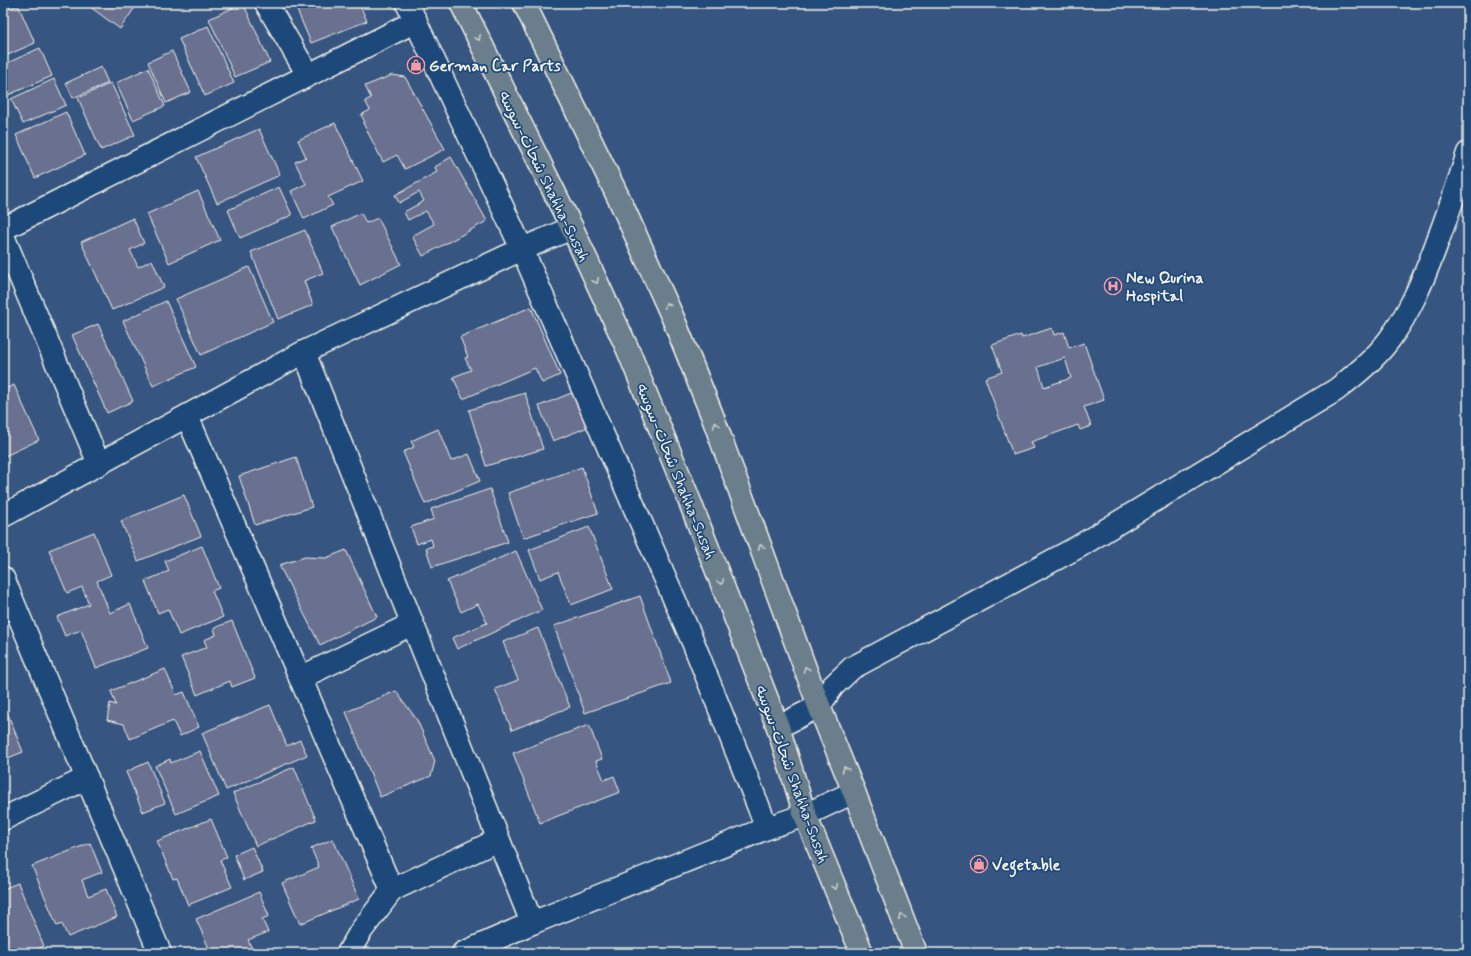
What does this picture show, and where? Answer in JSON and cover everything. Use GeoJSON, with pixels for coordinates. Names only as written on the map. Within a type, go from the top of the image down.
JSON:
{"type":"FeatureCollection","features":[{"type":"Feature","properties":{"kind":"main road","name":"شحات-سوسه Shahha-Susah"},"geometry":{"type":"LineString","coordinates":[[461,3],[572,228],[637,372],[686,492],[778,727],[805,815],[862,953]]}},
{"type":"Feature","properties":{"kind":"main road"},"geometry":{"type":"LineString","coordinates":[[524,3],[622,205],[673,318],[712,415],[819,706],[916,953]]}},
{"type":"Feature","properties":{"kind":"street"},"geometry":{"type":"LineString","coordinates":[[266,3],[308,75]]}},
{"type":"Feature","properties":{"kind":"street"},"geometry":{"type":"LineString","coordinates":[[3,229],[308,75],[411,12],[522,249],[693,642],[767,828]]}},
{"type":"Feature","properties":{"kind":"street"},"geometry":{"type":"LineString","coordinates":[[778,727],[819,706],[833,686],[852,668],[1078,547],[1336,390],[1365,366],[1389,340],[1409,307],[1425,273],[1453,200],[1468,153]]}},
{"type":"Feature","properties":{"kind":"street"},"geometry":{"type":"LineString","coordinates":[[3,516],[304,352],[522,249],[572,228]]}},
{"type":"Feature","properties":{"kind":"street"},"geometry":{"type":"LineString","coordinates":[[3,236],[99,464]]}},
{"type":"Feature","properties":{"kind":"street"},"geometry":{"type":"LineString","coordinates":[[304,352],[532,923]]}},
{"type":"Feature","properties":{"kind":"street"},"geometry":{"type":"LineString","coordinates":[[187,416],[392,890]]}},
{"type":"Feature","properties":{"kind":"street"},"geometry":{"type":"LineString","coordinates":[[3,578],[160,953]]}},
{"type":"Feature","properties":{"kind":"street"},"geometry":{"type":"LineString","coordinates":[[300,678],[412,624]]}},
{"type":"Feature","properties":{"kind":"street"},"geometry":{"type":"LineString","coordinates":[[3,819],[87,778]]}},
{"type":"Feature","properties":{"kind":"street"},"geometry":{"type":"LineString","coordinates":[[463,953],[532,923],[767,828],[805,815],[854,792]]}},
{"type":"Feature","properties":{"kind":"street"},"geometry":{"type":"LineString","coordinates":[[348,953],[361,931],[392,890],[498,840]]}},
{"type":"Feature","properties":{"kind":"building"},"geometry":{"type":"Polygon","coordinates":[[[85,3],[138,3],[120,29],[85,3]]]}},
{"type":"Feature","properties":{"kind":"building"},"geometry":{"type":"Polygon","coordinates":[[[243,3],[270,62],[235,77],[209,19],[243,3]]]}},
{"type":"Feature","properties":{"kind":"building"},"geometry":{"type":"Polygon","coordinates":[[[294,3],[359,3],[367,21],[311,43],[294,3]]]}},
{"type":"Feature","properties":{"kind":"building"},"geometry":{"type":"Polygon","coordinates":[[[18,5],[35,43],[3,57],[3,11],[18,5]]]}},
{"type":"Feature","properties":{"kind":"building"},"geometry":{"type":"Polygon","coordinates":[[[208,26],[234,83],[205,96],[179,39],[208,26]]]}},
{"type":"Feature","properties":{"kind":"building"},"geometry":{"type":"Polygon","coordinates":[[[40,48],[52,76],[6,96],[3,89],[3,65],[40,48]]]}},
{"type":"Feature","properties":{"kind":"building"},"geometry":{"type":"Polygon","coordinates":[[[172,51],[191,92],[166,103],[148,62],[172,51]]]}},
{"type":"Feature","properties":{"kind":"building"},"geometry":{"type":"Polygon","coordinates":[[[101,67],[108,83],[73,98],[66,83],[101,67]]]}},
{"type":"Feature","properties":{"kind":"building"},"geometry":{"type":"Polygon","coordinates":[[[148,68],[165,106],[133,120],[116,83],[148,68]]]}},
{"type":"Feature","properties":{"kind":"building"},"geometry":{"type":"Polygon","coordinates":[[[392,75],[405,77],[445,149],[405,169],[397,155],[383,162],[363,123],[365,122],[361,115],[370,110],[365,101],[371,98],[365,86],[392,75]]]}},
{"type":"Feature","properties":{"kind":"building"},"geometry":{"type":"Polygon","coordinates":[[[54,79],[66,105],[23,124],[11,99],[54,79]]]}},
{"type":"Feature","properties":{"kind":"building"},"geometry":{"type":"Polygon","coordinates":[[[111,83],[135,135],[101,150],[78,98],[111,83]]]}},
{"type":"Feature","properties":{"kind":"building"},"geometry":{"type":"Polygon","coordinates":[[[66,112],[85,155],[35,178],[16,135],[66,112]]]}},
{"type":"Feature","properties":{"kind":"building"},"geometry":{"type":"Polygon","coordinates":[[[335,123],[363,181],[328,197],[333,205],[304,219],[291,191],[306,184],[295,162],[306,157],[298,140],[335,123]]]}},
{"type":"Feature","properties":{"kind":"building"},"geometry":{"type":"Polygon","coordinates":[[[259,129],[280,175],[217,203],[196,157],[259,129]]]}},
{"type":"Feature","properties":{"kind":"building"},"geometry":{"type":"Polygon","coordinates":[[[451,157],[487,221],[423,256],[412,236],[434,224],[426,211],[408,220],[404,212],[424,201],[419,192],[399,203],[395,195],[437,172],[435,167],[451,157]]]}},
{"type":"Feature","properties":{"kind":"building"},"geometry":{"type":"Polygon","coordinates":[[[279,187],[292,215],[240,238],[228,210],[279,187]]]}},
{"type":"Feature","properties":{"kind":"building"},"geometry":{"type":"Polygon","coordinates":[[[198,191],[220,240],[169,263],[147,214],[198,191]]]}},
{"type":"Feature","properties":{"kind":"building"},"geometry":{"type":"Polygon","coordinates":[[[361,213],[366,223],[378,218],[401,264],[360,285],[332,227],[361,213]]]}},
{"type":"Feature","properties":{"kind":"building"},"geometry":{"type":"Polygon","coordinates":[[[133,218],[144,243],[130,250],[138,267],[152,260],[164,287],[112,310],[81,242],[133,218]]]}},
{"type":"Feature","properties":{"kind":"building"},"geometry":{"type":"Polygon","coordinates":[[[305,230],[323,273],[304,281],[313,305],[278,319],[251,252],[305,230]]]}},
{"type":"Feature","properties":{"kind":"building"},"geometry":{"type":"Polygon","coordinates":[[[249,267],[273,322],[201,355],[176,299],[249,267]]]}},
{"type":"Feature","properties":{"kind":"building"},"geometry":{"type":"Polygon","coordinates":[[[166,301],[196,367],[153,386],[123,321],[166,301]]]}},
{"type":"Feature","properties":{"kind":"building"},"geometry":{"type":"Polygon","coordinates":[[[531,307],[560,375],[542,383],[535,368],[463,399],[453,377],[471,370],[465,358],[468,357],[460,337],[531,307]]]}},
{"type":"Feature","properties":{"kind":"building"},"geometry":{"type":"Polygon","coordinates":[[[98,324],[133,401],[107,413],[72,335],[98,324]]]}},
{"type":"Feature","properties":{"kind":"building"},"geometry":{"type":"Polygon","coordinates":[[[1052,328],[1054,335],[1064,332],[1069,348],[1084,343],[1104,400],[1084,407],[1091,426],[1080,430],[1078,425],[1031,442],[1034,448],[1013,455],[985,378],[1002,372],[992,345],[1021,335],[1022,338],[1052,328]],[[1065,358],[1038,367],[1044,387],[1071,378],[1065,358]]]}},
{"type":"Feature","properties":{"kind":"building"},"geometry":{"type":"Polygon","coordinates":[[[14,385],[39,440],[3,457],[3,390],[14,385]]]}},
{"type":"Feature","properties":{"kind":"building"},"geometry":{"type":"Polygon","coordinates":[[[574,392],[588,427],[553,441],[539,406],[574,392]]]}},
{"type":"Feature","properties":{"kind":"building"},"geometry":{"type":"Polygon","coordinates":[[[525,393],[543,449],[486,466],[469,410],[525,393]]]}},
{"type":"Feature","properties":{"kind":"building"},"geometry":{"type":"Polygon","coordinates":[[[438,429],[451,461],[469,454],[480,481],[425,504],[403,452],[414,447],[411,441],[438,429]]]}},
{"type":"Feature","properties":{"kind":"building"},"geometry":{"type":"Polygon","coordinates":[[[296,457],[312,507],[255,525],[239,476],[296,457]]]}},
{"type":"Feature","properties":{"kind":"building"},"geometry":{"type":"Polygon","coordinates":[[[582,467],[598,513],[523,538],[508,493],[582,467]]]}},
{"type":"Feature","properties":{"kind":"building"},"geometry":{"type":"Polygon","coordinates":[[[490,489],[508,542],[432,567],[426,548],[433,546],[431,539],[417,544],[411,527],[434,519],[431,509],[490,489]]]}},
{"type":"Feature","properties":{"kind":"building"},"geometry":{"type":"Polygon","coordinates":[[[184,495],[201,536],[138,561],[121,521],[184,495]]]}},
{"type":"Feature","properties":{"kind":"building"},"geometry":{"type":"Polygon","coordinates":[[[589,527],[613,589],[571,605],[558,572],[540,579],[529,550],[589,527]]]}},
{"type":"Feature","properties":{"kind":"building"},"geometry":{"type":"Polygon","coordinates":[[[94,532],[111,575],[97,581],[110,613],[130,604],[148,648],[96,668],[81,630],[65,636],[57,617],[89,604],[82,587],[67,593],[49,550],[94,532]]]}},
{"type":"Feature","properties":{"kind":"building"},"geometry":{"type":"Polygon","coordinates":[[[202,546],[219,588],[212,591],[223,617],[179,635],[168,609],[158,613],[145,581],[169,571],[165,561],[202,546]]]}},
{"type":"Feature","properties":{"kind":"building"},"geometry":{"type":"Polygon","coordinates":[[[346,550],[377,617],[320,645],[279,565],[305,557],[326,558],[346,550]]]}},
{"type":"Feature","properties":{"kind":"building"},"geometry":{"type":"Polygon","coordinates":[[[516,551],[542,610],[457,649],[452,638],[487,623],[478,604],[461,612],[447,581],[516,551]]]}},
{"type":"Feature","properties":{"kind":"building"},"geometry":{"type":"Polygon","coordinates":[[[640,596],[671,683],[585,713],[554,626],[640,596]]]}},
{"type":"Feature","properties":{"kind":"building"},"geometry":{"type":"Polygon","coordinates":[[[232,621],[255,678],[232,687],[230,681],[197,695],[181,657],[207,647],[204,640],[216,635],[214,628],[232,621]]]}},
{"type":"Feature","properties":{"kind":"building"},"geometry":{"type":"Polygon","coordinates":[[[538,628],[570,707],[512,730],[495,689],[518,680],[503,642],[538,628]]]}},
{"type":"Feature","properties":{"kind":"building"},"geometry":{"type":"Polygon","coordinates":[[[165,669],[176,695],[184,692],[199,727],[180,736],[173,721],[130,739],[124,724],[107,720],[110,703],[116,705],[111,691],[165,669]]]}},
{"type":"Feature","properties":{"kind":"building"},"geometry":{"type":"Polygon","coordinates":[[[396,691],[417,720],[435,761],[431,776],[380,797],[346,712],[396,691]]]}},
{"type":"Feature","properties":{"kind":"building"},"geometry":{"type":"Polygon","coordinates":[[[3,702],[23,752],[3,760],[3,702]]]}},
{"type":"Feature","properties":{"kind":"building"},"geometry":{"type":"Polygon","coordinates":[[[270,705],[287,746],[300,740],[307,755],[226,790],[202,733],[270,705]]]}},
{"type":"Feature","properties":{"kind":"building"},"geometry":{"type":"Polygon","coordinates":[[[589,725],[602,759],[596,761],[604,780],[614,776],[620,792],[540,823],[513,753],[589,725]]]}},
{"type":"Feature","properties":{"kind":"building"},"geometry":{"type":"Polygon","coordinates":[[[200,751],[219,796],[176,814],[155,766],[170,759],[171,763],[200,751]]]}},
{"type":"Feature","properties":{"kind":"building"},"geometry":{"type":"Polygon","coordinates":[[[148,762],[165,803],[143,812],[126,772],[148,762]]]}},
{"type":"Feature","properties":{"kind":"building"},"geometry":{"type":"Polygon","coordinates":[[[294,767],[316,820],[256,846],[233,793],[294,767]]]}},
{"type":"Feature","properties":{"kind":"building"},"geometry":{"type":"Polygon","coordinates":[[[211,819],[227,857],[220,860],[232,887],[188,905],[177,878],[173,879],[157,841],[211,819]]]}},
{"type":"Feature","properties":{"kind":"building"},"geometry":{"type":"Polygon","coordinates":[[[333,839],[359,899],[300,924],[282,883],[319,867],[311,848],[333,839]]]}},
{"type":"Feature","properties":{"kind":"building"},"geometry":{"type":"Polygon","coordinates":[[[90,843],[102,872],[82,880],[88,896],[106,889],[117,917],[68,937],[62,924],[57,926],[32,866],[90,843]]]}},
{"type":"Feature","properties":{"kind":"building"},"geometry":{"type":"Polygon","coordinates":[[[252,847],[263,872],[244,880],[234,855],[252,847]]]}},
{"type":"Feature","properties":{"kind":"building"},"geometry":{"type":"Polygon","coordinates":[[[18,883],[44,946],[28,953],[3,953],[3,889],[18,883]]]}},
{"type":"Feature","properties":{"kind":"building"},"geometry":{"type":"Polygon","coordinates":[[[259,892],[269,916],[262,919],[268,932],[248,940],[254,953],[211,953],[196,919],[259,892]]]}},
{"type":"Feature","properties":{"kind":"place","name":"German Car Parts"},"geometry":{"type":"Point","coordinates":[416,65]}},
{"type":"Feature","properties":{"kind":"place","name":"New Qurina Hospital"},"geometry":{"type":"Point","coordinates":[1113,286]}},
{"type":"Feature","properties":{"kind":"place","name":"Vegetable"},"geometry":{"type":"Point","coordinates":[979,864]}}]}
